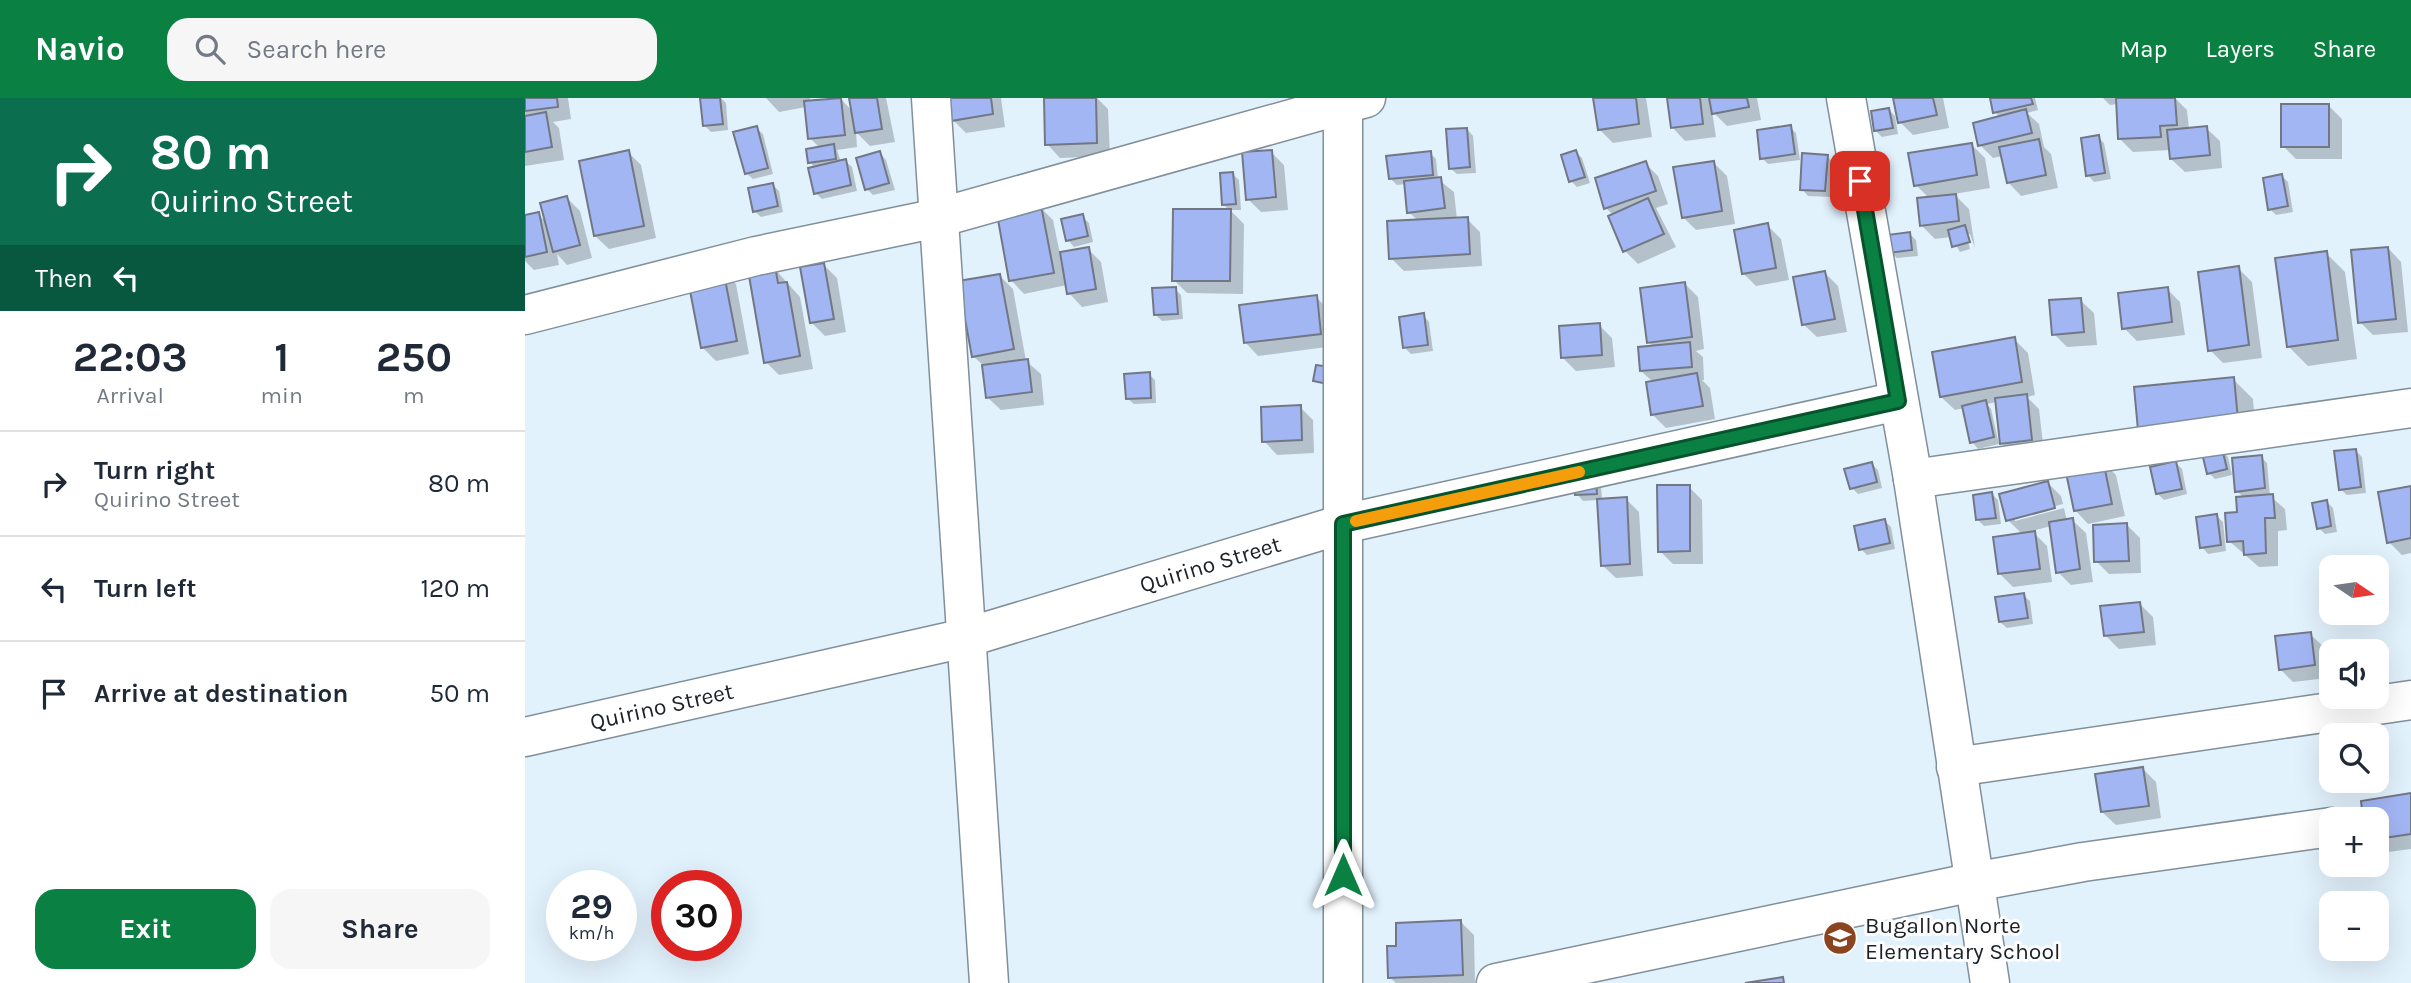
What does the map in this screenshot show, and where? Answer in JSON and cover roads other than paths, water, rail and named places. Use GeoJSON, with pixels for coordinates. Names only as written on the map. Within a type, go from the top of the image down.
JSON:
{"type":"FeatureCollection","features":[{"type":"Feature","properties":{"kind":"street"},"geometry":{"type":"LineString","coordinates":[[931,98],[989,983]]}},
{"type":"Feature","properties":{"kind":"street"},"geometry":{"type":"LineString","coordinates":[[1846,98],[1913,479],[1990,983]]}},
{"type":"Feature","properties":{"kind":"street"},"geometry":{"type":"LineString","coordinates":[[525,315],[756,257],[938,218],[1351,100],[1343,524],[1343,983]]}},
{"type":"Feature","properties":{"kind":"street","name":"Quirino Street"},"geometry":{"type":"LineString","coordinates":[[525,737],[965,638],[1343,524],[1898,401]]}},
{"type":"Feature","properties":{"kind":"street"},"geometry":{"type":"LineString","coordinates":[[1913,479],[2411,408]]}},
{"type":"Feature","properties":{"kind":"street"},"geometry":{"type":"LineString","coordinates":[[1956,767],[2410,700]]}},
{"type":"Feature","properties":{"kind":"street"},"geometry":{"type":"LineString","coordinates":[[1496,983],[1974,882],[2083,862],[2319,829]]}},
{"type":"Feature","properties":{"kind":"place","name":"Bugallon Norte Elementary School"},"geometry":{"type":"Point","coordinates":[1840,938]}}]}
